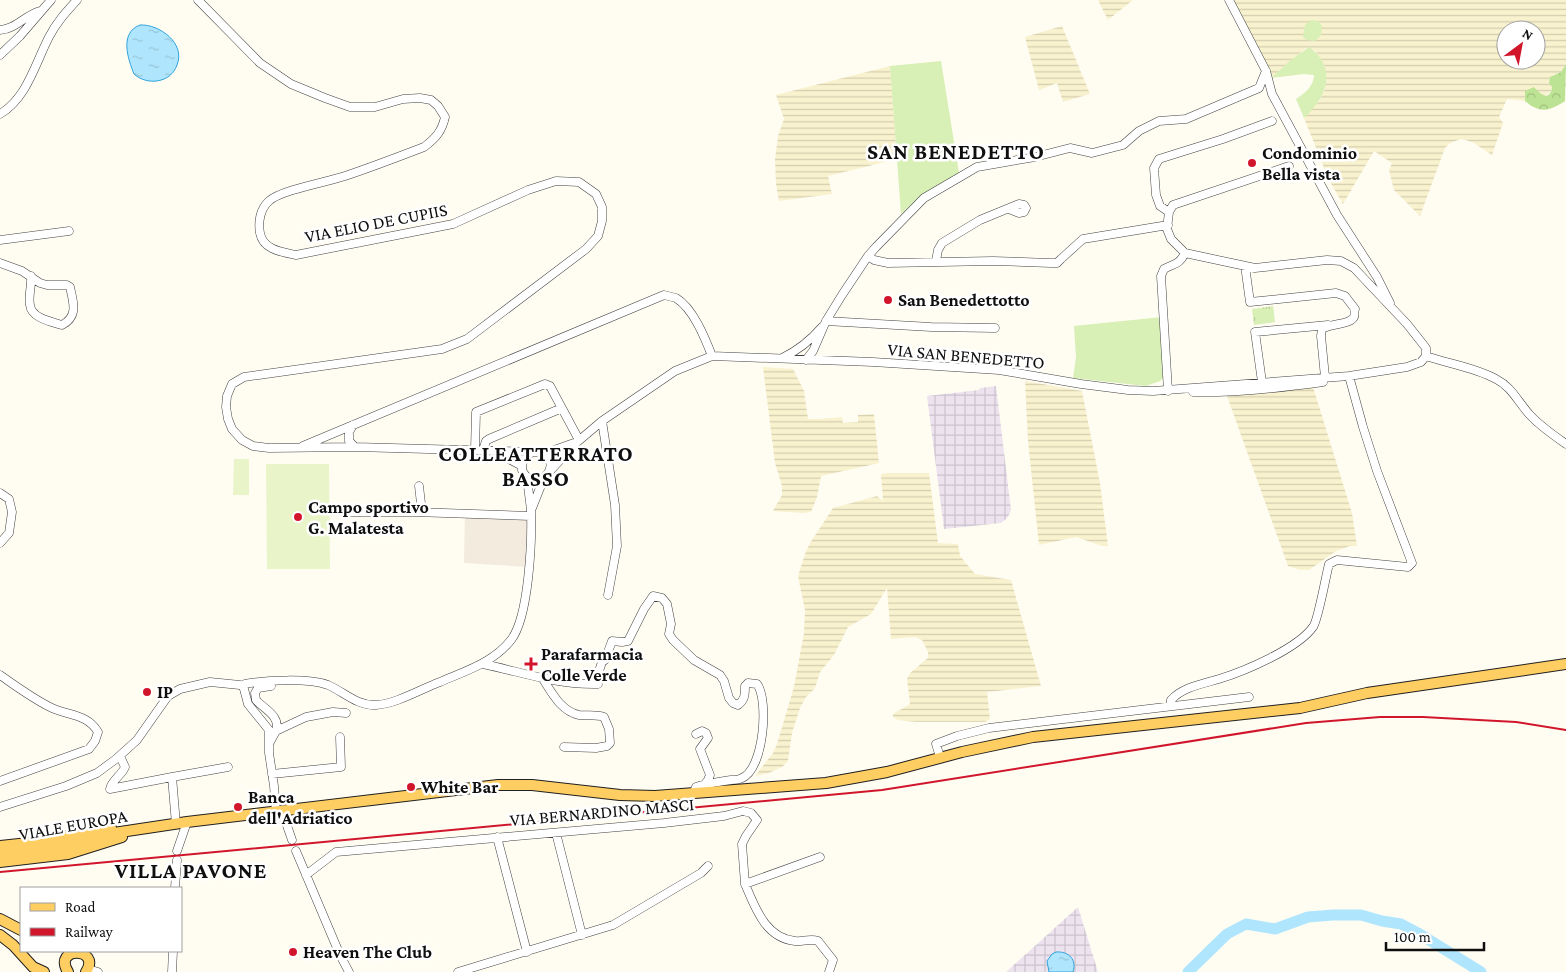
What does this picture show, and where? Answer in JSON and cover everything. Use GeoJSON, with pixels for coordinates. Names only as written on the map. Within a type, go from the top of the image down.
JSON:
{"type":"FeatureCollection","features":[{"type":"Feature","properties":{"kind":"main road","name":"VIALE EUROPA"},"geometry":{"type":"LineString","coordinates":[[0,857],[5,852],[52,848],[107,834],[187,822],[508,784],[638,796],[693,794],[843,780],[887,772],[940,757],[1033,737],[1300,708],[1367,693],[1566,664]]}},
{"type":"Feature","properties":{"kind":"main road","name":"VIALE EUROPA"},"geometry":{"type":"LineString","coordinates":[[0,846],[47,841],[103,828],[142,830]]}},
{"type":"Feature","properties":{"kind":"main road","name":"VIALE EUROPA"},"geometry":{"type":"LineString","coordinates":[[0,862],[76,852],[142,830]]}},
{"type":"Feature","properties":{"kind":"main road"},"geometry":{"type":"LineString","coordinates":[[0,919],[20,929]]}},
{"type":"Feature","properties":{"kind":"main road"},"geometry":{"type":"LineString","coordinates":[[0,935],[13,945],[33,967],[44,972]]}},
{"type":"Feature","properties":{"kind":"main road"},"geometry":{"type":"LineString","coordinates":[[60,952],[68,956]]}},
{"type":"Feature","properties":{"kind":"main road"},"geometry":{"type":"LineString","coordinates":[[64,971],[68,956],[74,953],[83,954],[88,959],[90,971]]}},
{"type":"Feature","properties":{"kind":"street"},"geometry":{"type":"LineString","coordinates":[[0,55],[20,36],[51,0]]}},
{"type":"Feature","properties":{"kind":"street"},"geometry":{"type":"LineString","coordinates":[[0,114],[10,108],[20,97],[50,36],[62,16],[77,0]]}},
{"type":"Feature","properties":{"kind":"street","name":"VIA ELIO DE CUPIIS"},"geometry":{"type":"LineString","coordinates":[[198,0],[260,63],[291,84],[350,107],[375,108],[403,99],[420,98],[431,100],[438,106],[445,117],[442,128],[436,138],[424,147],[344,176],[284,193],[269,201],[261,211],[259,226],[261,238],[270,248],[296,254],[453,224],[528,190],[556,181],[579,182],[596,194],[602,208],[602,221],[598,236],[586,249],[467,339],[442,349],[244,377],[232,384],[227,396],[226,407],[232,429],[242,440],[253,446],[269,448],[355,447],[532,452]]}},
{"type":"Feature","properties":{"kind":"street"},"geometry":{"type":"LineString","coordinates":[[1230,0],[1266,71],[1272,94],[1337,215],[1378,277],[1393,309]]}},
{"type":"Feature","properties":{"kind":"street"},"geometry":{"type":"LineString","coordinates":[[0,30],[9,29],[32,13],[41,11]]}},
{"type":"Feature","properties":{"kind":"street"},"geometry":{"type":"LineString","coordinates":[[778,360],[796,352],[807,343],[826,321],[868,256],[924,198],[977,167],[1070,148],[1092,153],[1123,145],[1140,131],[1159,121],[1186,119],[1259,88],[1266,71]]}},
{"type":"Feature","properties":{"kind":"street"},"geometry":{"type":"LineString","coordinates":[[1169,212],[1160,206],[1156,195],[1154,168],[1159,159],[1223,139],[1272,120]]}},
{"type":"Feature","properties":{"kind":"street"},"geometry":{"type":"LineString","coordinates":[[1289,166],[1173,204],[1169,212],[1168,225],[1171,239],[1185,253],[1255,268],[1328,260],[1341,261],[1354,268],[1407,324],[1426,348],[1426,356],[1468,368],[1497,379],[1514,393],[1529,414],[1551,434],[1566,444]]}},
{"type":"Feature","properties":{"kind":"street"},"geometry":{"type":"LineString","coordinates":[[936,261],[938,250],[942,243],[980,220],[1009,209]]}},
{"type":"Feature","properties":{"kind":"street"},"geometry":{"type":"LineString","coordinates":[[868,256],[874,260],[888,262],[993,260],[1057,262],[1083,239],[1168,225]]}},
{"type":"Feature","properties":{"kind":"street"},"geometry":{"type":"LineString","coordinates":[[0,240],[69,231]]}},
{"type":"Feature","properties":{"kind":"street"},"geometry":{"type":"LineString","coordinates":[[1170,705],[1170,700],[1183,690],[1240,673],[1296,643],[1314,626],[1329,564],[1337,560],[1408,567],[1412,563],[1362,427],[1349,376],[1295,386],[1208,392],[1168,391],[1161,276],[1164,269],[1176,264],[1185,253]]}},
{"type":"Feature","properties":{"kind":"street"},"geometry":{"type":"LineString","coordinates":[[0,263],[22,271],[31,276],[40,283],[47,286],[63,284],[70,287],[75,309],[68,322],[62,325],[56,324],[33,312],[30,305],[31,276]]}},
{"type":"Feature","properties":{"kind":"street"},"geometry":{"type":"LineString","coordinates":[[1245,266],[1250,302],[1336,293],[1345,296],[1355,308],[1354,317],[1348,322],[1255,332],[1262,382]]}},
{"type":"Feature","properties":{"kind":"street"},"geometry":{"type":"LineString","coordinates":[[299,448],[664,296],[675,298],[685,305],[701,330],[712,356]]}},
{"type":"Feature","properties":{"kind":"street"},"geometry":{"type":"LineString","coordinates":[[826,321],[931,327],[994,328]]}},
{"type":"Feature","properties":{"kind":"street"},"geometry":{"type":"LineString","coordinates":[[806,360],[816,346],[826,321]]}},
{"type":"Feature","properties":{"kind":"street"},"geometry":{"type":"LineString","coordinates":[[1326,377],[1321,336],[1322,329],[1328,325]]}},
{"type":"Feature","properties":{"kind":"street"},"geometry":{"type":"LineString","coordinates":[[806,360],[804,356],[807,343]]}},
{"type":"Feature","properties":{"kind":"street"},"geometry":{"type":"LineString","coordinates":[[816,346],[815,354],[825,361]]}},
{"type":"Feature","properties":{"kind":"street","name":"VIA SAN BENEDETTO"},"geometry":{"type":"LineString","coordinates":[[577,442],[602,421],[675,371],[712,356],[778,360],[872,362],[999,370],[1128,390],[1168,391],[1349,376],[1408,367],[1421,362],[1426,356]]}},
{"type":"Feature","properties":{"kind":"street"},"geometry":{"type":"LineString","coordinates":[[481,450],[476,412],[545,384],[550,386],[577,442]]}},
{"type":"Feature","properties":{"kind":"street"},"geometry":{"type":"LineString","coordinates":[[481,450],[489,439],[562,408]]}},
{"type":"Feature","properties":{"kind":"street"},"geometry":{"type":"LineString","coordinates":[[602,421],[615,505],[617,546],[608,595]]}},
{"type":"Feature","properties":{"kind":"street"},"geometry":{"type":"LineString","coordinates":[[353,425],[348,432],[349,441],[355,447]]}},
{"type":"Feature","properties":{"kind":"street"},"geometry":{"type":"LineString","coordinates":[[544,478],[535,481],[527,477],[522,470],[523,459],[532,452],[543,454],[577,442]]}},
{"type":"Feature","properties":{"kind":"street"},"geometry":{"type":"LineString","coordinates":[[531,513],[544,478],[577,442]]}},
{"type":"Feature","properties":{"kind":"street"},"geometry":{"type":"LineString","coordinates":[[481,450],[507,458],[522,466]]}},
{"type":"Feature","properties":{"kind":"street"},"geometry":{"type":"LineString","coordinates":[[543,454],[549,461],[550,470]]}},
{"type":"Feature","properties":{"kind":"street"},"geometry":{"type":"LineString","coordinates":[[0,807],[41,795],[97,773],[120,756],[137,740],[168,696],[180,689],[210,682],[243,686],[266,681],[313,681],[334,688],[356,701],[376,705],[395,700],[483,664],[512,640],[520,622],[529,567],[531,513],[527,477]]}},
{"type":"Feature","properties":{"kind":"street"},"geometry":{"type":"LineString","coordinates":[[419,486],[422,512]]}},
{"type":"Feature","properties":{"kind":"street"},"geometry":{"type":"LineString","coordinates":[[0,493],[9,499],[12,512],[9,533],[0,543]]}},
{"type":"Feature","properties":{"kind":"street"},"geometry":{"type":"LineString","coordinates":[[345,514],[346,512],[531,513]]}},
{"type":"Feature","properties":{"kind":"street"},"geometry":{"type":"LineString","coordinates":[[598,674],[612,641],[628,641],[644,608],[653,596],[662,598],[667,604],[670,624],[669,634],[673,640],[694,660],[720,676],[733,703],[738,705],[742,702],[745,686],[748,683],[756,684],[762,692],[763,725],[760,748],[755,764],[742,779],[696,787],[693,794]]}},
{"type":"Feature","properties":{"kind":"street"},"geometry":{"type":"LineString","coordinates":[[483,664],[543,679],[577,684],[598,684]]}},
{"type":"Feature","properties":{"kind":"street"},"geometry":{"type":"LineString","coordinates":[[0,675],[52,708],[86,719],[94,724],[98,732],[95,741],[89,749],[0,781]]}},
{"type":"Feature","properties":{"kind":"street"},"geometry":{"type":"LineString","coordinates":[[543,679],[560,704],[573,713],[604,717],[609,729],[610,743],[608,746],[596,748],[564,747]]}},
{"type":"Feature","properties":{"kind":"street"},"geometry":{"type":"LineString","coordinates":[[270,744],[276,731],[276,720],[256,700],[255,692],[258,688],[292,686],[313,681]]}},
{"type":"Feature","properties":{"kind":"street"},"geometry":{"type":"LineString","coordinates":[[243,686],[248,704],[269,730],[269,753],[279,811],[292,840]]}},
{"type":"Feature","properties":{"kind":"street"},"geometry":{"type":"LineString","coordinates":[[940,757],[936,744],[957,736],[989,728],[1249,697]]}},
{"type":"Feature","properties":{"kind":"street"},"geometry":{"type":"LineString","coordinates":[[276,731],[306,717],[333,712],[346,713]]}},
{"type":"Feature","properties":{"kind":"street"},"geometry":{"type":"LineString","coordinates":[[696,734],[702,731],[706,733],[708,738],[700,749],[710,775],[704,785]]}},
{"type":"Feature","properties":{"kind":"street"},"geometry":{"type":"LineString","coordinates":[[340,737],[342,767]]}},
{"type":"Feature","properties":{"kind":"street"},"geometry":{"type":"LineString","coordinates":[[120,756],[125,767],[122,774],[111,784],[110,789],[228,767]]}},
{"type":"Feature","properties":{"kind":"street"},"geometry":{"type":"LineString","coordinates":[[272,774],[351,765]]}},
{"type":"Feature","properties":{"kind":"street"},"geometry":{"type":"LineString","coordinates":[[172,777],[176,824]]}},
{"type":"Feature","properties":{"kind":"street","name":"VIA BERNARDINO MASCI"},"geometry":{"type":"LineString","coordinates":[[306,875],[336,852],[664,823],[724,816],[743,811],[751,813],[757,820],[742,844],[745,884]]}},
{"type":"Feature","properties":{"kind":"street"},"geometry":{"type":"LineString","coordinates":[[177,851],[187,822]]}},
{"type":"Feature","properties":{"kind":"street"},"geometry":{"type":"LineString","coordinates":[[556,833],[582,935]]}},
{"type":"Feature","properties":{"kind":"street"},"geometry":{"type":"LineString","coordinates":[[497,837],[527,952]]}},
{"type":"Feature","properties":{"kind":"street"},"geometry":{"type":"LineString","coordinates":[[296,851],[349,972]]}},
{"type":"Feature","properties":{"kind":"street"},"geometry":{"type":"LineString","coordinates":[[820,857],[745,884],[764,923],[774,932],[791,941],[818,941],[832,960],[829,972]]}},
{"type":"Feature","properties":{"kind":"street"},"geometry":{"type":"LineString","coordinates":[[175,887],[177,860]]}},
{"type":"Feature","properties":{"kind":"street"},"geometry":{"type":"LineString","coordinates":[[458,972],[614,925],[701,873],[708,866]]}},
{"type":"Feature","properties":{"kind":"street"},"geometry":{"type":"LineString","coordinates":[[172,952],[172,972]]}},
{"type":"Feature","properties":{"kind":"shaded area"},"geometry":{"type":"Polygon","coordinates":[[[1098,0],[1133,0],[1108,20],[1098,0]]]}},
{"type":"Feature","properties":{"kind":"shaded area"},"geometry":{"type":"Polygon","coordinates":[[[1232,0],[1566,0],[1566,64],[1561,72],[1553,75],[1549,81],[1552,87],[1551,91],[1544,96],[1525,91],[1525,101],[1507,99],[1499,117],[1503,123],[1492,155],[1466,140],[1461,139],[1450,143],[1445,148],[1420,216],[1394,190],[1389,170],[1392,163],[1374,151],[1343,204],[1329,180],[1304,118],[1319,101],[1325,89],[1325,67],[1315,51],[1306,48],[1271,78],[1232,0]]]}},
{"type":"Feature","properties":{"kind":"shaded area"},"geometry":{"type":"Polygon","coordinates":[[[1062,26],[1090,94],[1063,102],[1057,83],[1039,90],[1025,37],[1062,26]]]}},
{"type":"Feature","properties":{"kind":"shaded area"},"geometry":{"type":"Polygon","coordinates":[[[890,66],[897,159],[828,176],[832,194],[779,201],[775,160],[778,136],[784,119],[776,95],[890,66]]]}},
{"type":"Feature","properties":{"kind":"shaded area"},"geometry":{"type":"Polygon","coordinates":[[[763,367],[793,369],[804,391],[808,419],[842,417],[843,423],[858,422],[858,415],[874,414],[879,463],[821,476],[817,497],[811,512],[773,511],[782,495],[782,486],[775,463],[763,367]]]}},
{"type":"Feature","properties":{"kind":"shaded area"},"geometry":{"type":"Polygon","coordinates":[[[1025,381],[1082,391],[1100,483],[1108,546],[1102,546],[1076,537],[1039,545],[1028,441],[1025,381]]]}},
{"type":"Feature","properties":{"kind":"shaded area"},"geometry":{"type":"Polygon","coordinates":[[[996,386],[1011,510],[1006,519],[1001,523],[944,529],[927,396],[979,390],[980,388],[996,386]]]}},
{"type":"Feature","properties":{"kind":"shaded area"},"geometry":{"type":"Polygon","coordinates":[[[1313,387],[1352,513],[1357,546],[1350,546],[1336,551],[1309,570],[1300,570],[1288,566],[1227,396],[1313,387]]]}},
{"type":"Feature","properties":{"kind":"shaded area"},"geometry":{"type":"Polygon","coordinates":[[[929,473],[938,543],[958,544],[960,556],[975,574],[1011,580],[1041,686],[987,692],[990,719],[985,722],[916,722],[898,720],[893,717],[893,714],[910,704],[907,679],[910,673],[928,658],[928,652],[922,640],[915,637],[891,639],[887,588],[871,614],[848,627],[834,655],[820,672],[815,688],[806,697],[800,708],[792,733],[788,761],[782,767],[769,773],[755,776],[773,753],[777,744],[794,687],[804,633],[805,610],[798,576],[806,551],[833,508],[877,496],[883,501],[881,474],[929,473]]]}},
{"type":"Feature","properties":{"kind":"shaded area"},"geometry":{"type":"Polygon","coordinates":[[[465,514],[531,516],[529,567],[464,563],[465,514]]]}},
{"type":"Feature","properties":{"kind":"shaded area"},"geometry":{"type":"Polygon","coordinates":[[[1078,907],[1098,972],[1006,972],[1078,907]]]}},
{"type":"Feature","properties":{"kind":"green space"},"geometry":{"type":"Polygon","coordinates":[[[1311,20],[1318,21],[1322,26],[1321,35],[1315,41],[1307,40],[1303,37],[1305,25],[1311,20]]]}},
{"type":"Feature","properties":{"kind":"green space"},"geometry":{"type":"Polygon","coordinates":[[[1309,47],[1324,64],[1326,83],[1319,101],[1304,118],[1296,99],[1311,86],[1314,75],[1304,74],[1271,78],[1309,47]]]}},
{"type":"Feature","properties":{"kind":"green space"},"geometry":{"type":"Polygon","coordinates":[[[941,61],[959,173],[920,196],[901,214],[890,66],[941,61]]]}},
{"type":"Feature","properties":{"kind":"green space"},"geometry":{"type":"Polygon","coordinates":[[[1566,64],[1565,101],[1545,110],[1535,108],[1525,101],[1525,91],[1534,87],[1544,95],[1549,95],[1552,87],[1549,83],[1550,77],[1561,72],[1566,64]]]}},
{"type":"Feature","properties":{"kind":"green space"},"geometry":{"type":"Polygon","coordinates":[[[1273,306],[1275,322],[1254,325],[1252,309],[1273,306]]]}},
{"type":"Feature","properties":{"kind":"green space"},"geometry":{"type":"Polygon","coordinates":[[[1162,317],[1164,377],[1160,381],[1146,386],[1073,378],[1076,357],[1074,326],[1162,317]]]}},
{"type":"Feature","properties":{"kind":"green space"},"geometry":{"type":"Polygon","coordinates":[[[234,459],[249,459],[249,495],[233,495],[234,459]]]}},
{"type":"Feature","properties":{"kind":"green space","name":"Campo sportivo G. Malatesta"},"geometry":{"type":"Polygon","coordinates":[[[266,464],[329,464],[330,569],[267,569],[266,464]]]}},
{"type":"Feature","properties":{"kind":"water"},"geometry":{"type":"Polygon","coordinates":[[[140,25],[162,31],[174,42],[178,49],[179,57],[177,65],[170,76],[158,81],[152,81],[139,78],[134,74],[129,61],[127,40],[133,29],[140,25]]]}},
{"type":"Feature","properties":{"kind":"water"},"geometry":{"type":"Polygon","coordinates":[[[1056,952],[1065,953],[1071,957],[1074,964],[1073,972],[1049,972],[1047,961],[1056,952]]]}},
{"type":"Feature","properties":{"kind":"waterway"},"geometry":{"type":"LineString","coordinates":[[1188,972],[1227,934],[1246,924],[1275,929],[1308,917],[1333,915],[1361,915],[1401,924],[1481,972]]}},
{"type":"Feature","properties":{"kind":"railway"},"geometry":{"type":"LineString","coordinates":[[0,872],[882,790],[1306,723],[1380,717],[1423,717],[1516,722],[1566,730]]}},
{"type":"Feature","properties":{"kind":"place","name":"Condominio Bella vista"},"geometry":{"type":"Point","coordinates":[1252,163]}},
{"type":"Feature","properties":{"kind":"place","name":"San Benedettotto"},"geometry":{"type":"Point","coordinates":[888,300]}},
{"type":"Feature","properties":{"kind":"place","name":"Campo sportivo G. Malatesta"},"geometry":{"type":"Point","coordinates":[298,517]}},
{"type":"Feature","properties":{"kind":"place","name":"Parafarmacia Colle Verde"},"geometry":{"type":"Point","coordinates":[531,664]}},
{"type":"Feature","properties":{"kind":"place","name":"IP"},"geometry":{"type":"Point","coordinates":[147,692]}},
{"type":"Feature","properties":{"kind":"place","name":"White Bar"},"geometry":{"type":"Point","coordinates":[411,787]}},
{"type":"Feature","properties":{"kind":"place","name":"Banca dell'Adriatico"},"geometry":{"type":"Point","coordinates":[238,807]}},
{"type":"Feature","properties":{"kind":"place","name":"Heaven The Club"},"geometry":{"type":"Point","coordinates":[293,952]}},
{"type":"Feature","properties":{"kind":"district","name":"SAN BENEDETTO"},"geometry":{"type":"Point","coordinates":[956,151]}},
{"type":"Feature","properties":{"kind":"district","name":"COLLEATTERRATO BASSO"},"geometry":{"type":"Point","coordinates":[536,466]}},
{"type":"Feature","properties":{"kind":"district","name":"VILLA PAVONE"},"geometry":{"type":"Point","coordinates":[191,870]}}]}
